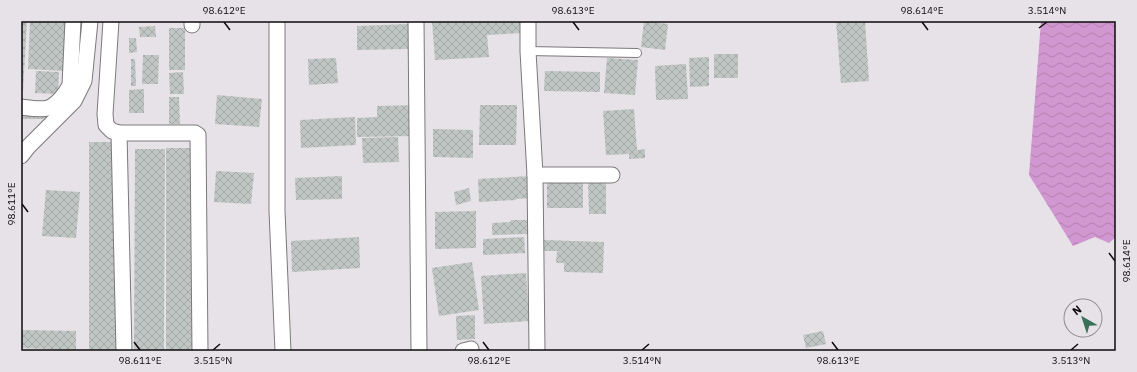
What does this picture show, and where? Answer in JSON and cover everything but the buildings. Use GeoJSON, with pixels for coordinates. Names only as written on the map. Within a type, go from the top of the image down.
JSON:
{"type":"FeatureCollection","features":[{"type":"Feature","properties":{"kind":"street"},"geometry":{"type":"LineString","coordinates":[[21,107],[48,108],[57,102],[67,92],[70,85],[73,21]]}},
{"type":"Feature","properties":{"kind":"street"},"geometry":{"type":"LineString","coordinates":[[21,156],[28,147],[74,101],[84,81],[90,21]]}},
{"type":"Feature","properties":{"kind":"street"},"geometry":{"type":"LineString","coordinates":[[111,21],[105,114],[106,125],[112,131],[119,133],[195,133],[198,135],[200,351]]}},
{"type":"Feature","properties":{"kind":"street"},"geometry":{"type":"LineString","coordinates":[[277,21],[277,211],[283,351]]}},
{"type":"Feature","properties":{"kind":"street"},"geometry":{"type":"LineString","coordinates":[[416,21],[419,351]]}},
{"type":"Feature","properties":{"kind":"street"},"geometry":{"type":"LineString","coordinates":[[528,21],[528,51],[535,174],[537,351]]}},
{"type":"Feature","properties":{"kind":"street"},"geometry":{"type":"LineString","coordinates":[[119,133],[124,351]]}},
{"type":"Feature","properties":{"kind":"street"},"geometry":{"type":"LineString","coordinates":[[535,174],[612,175]]}},
{"type":"Feature","properties":{"kind":"lane"},"geometry":{"type":"LineString","coordinates":[[528,51],[637,53]]}},
{"type":"Feature","properties":{"kind":"water"},"geometry":{"type":"Polygon","coordinates":[[[1041,21],[1116,21],[1116,237],[1109,243],[1095,237],[1073,246],[1029,175],[1041,21]]]}}]}
